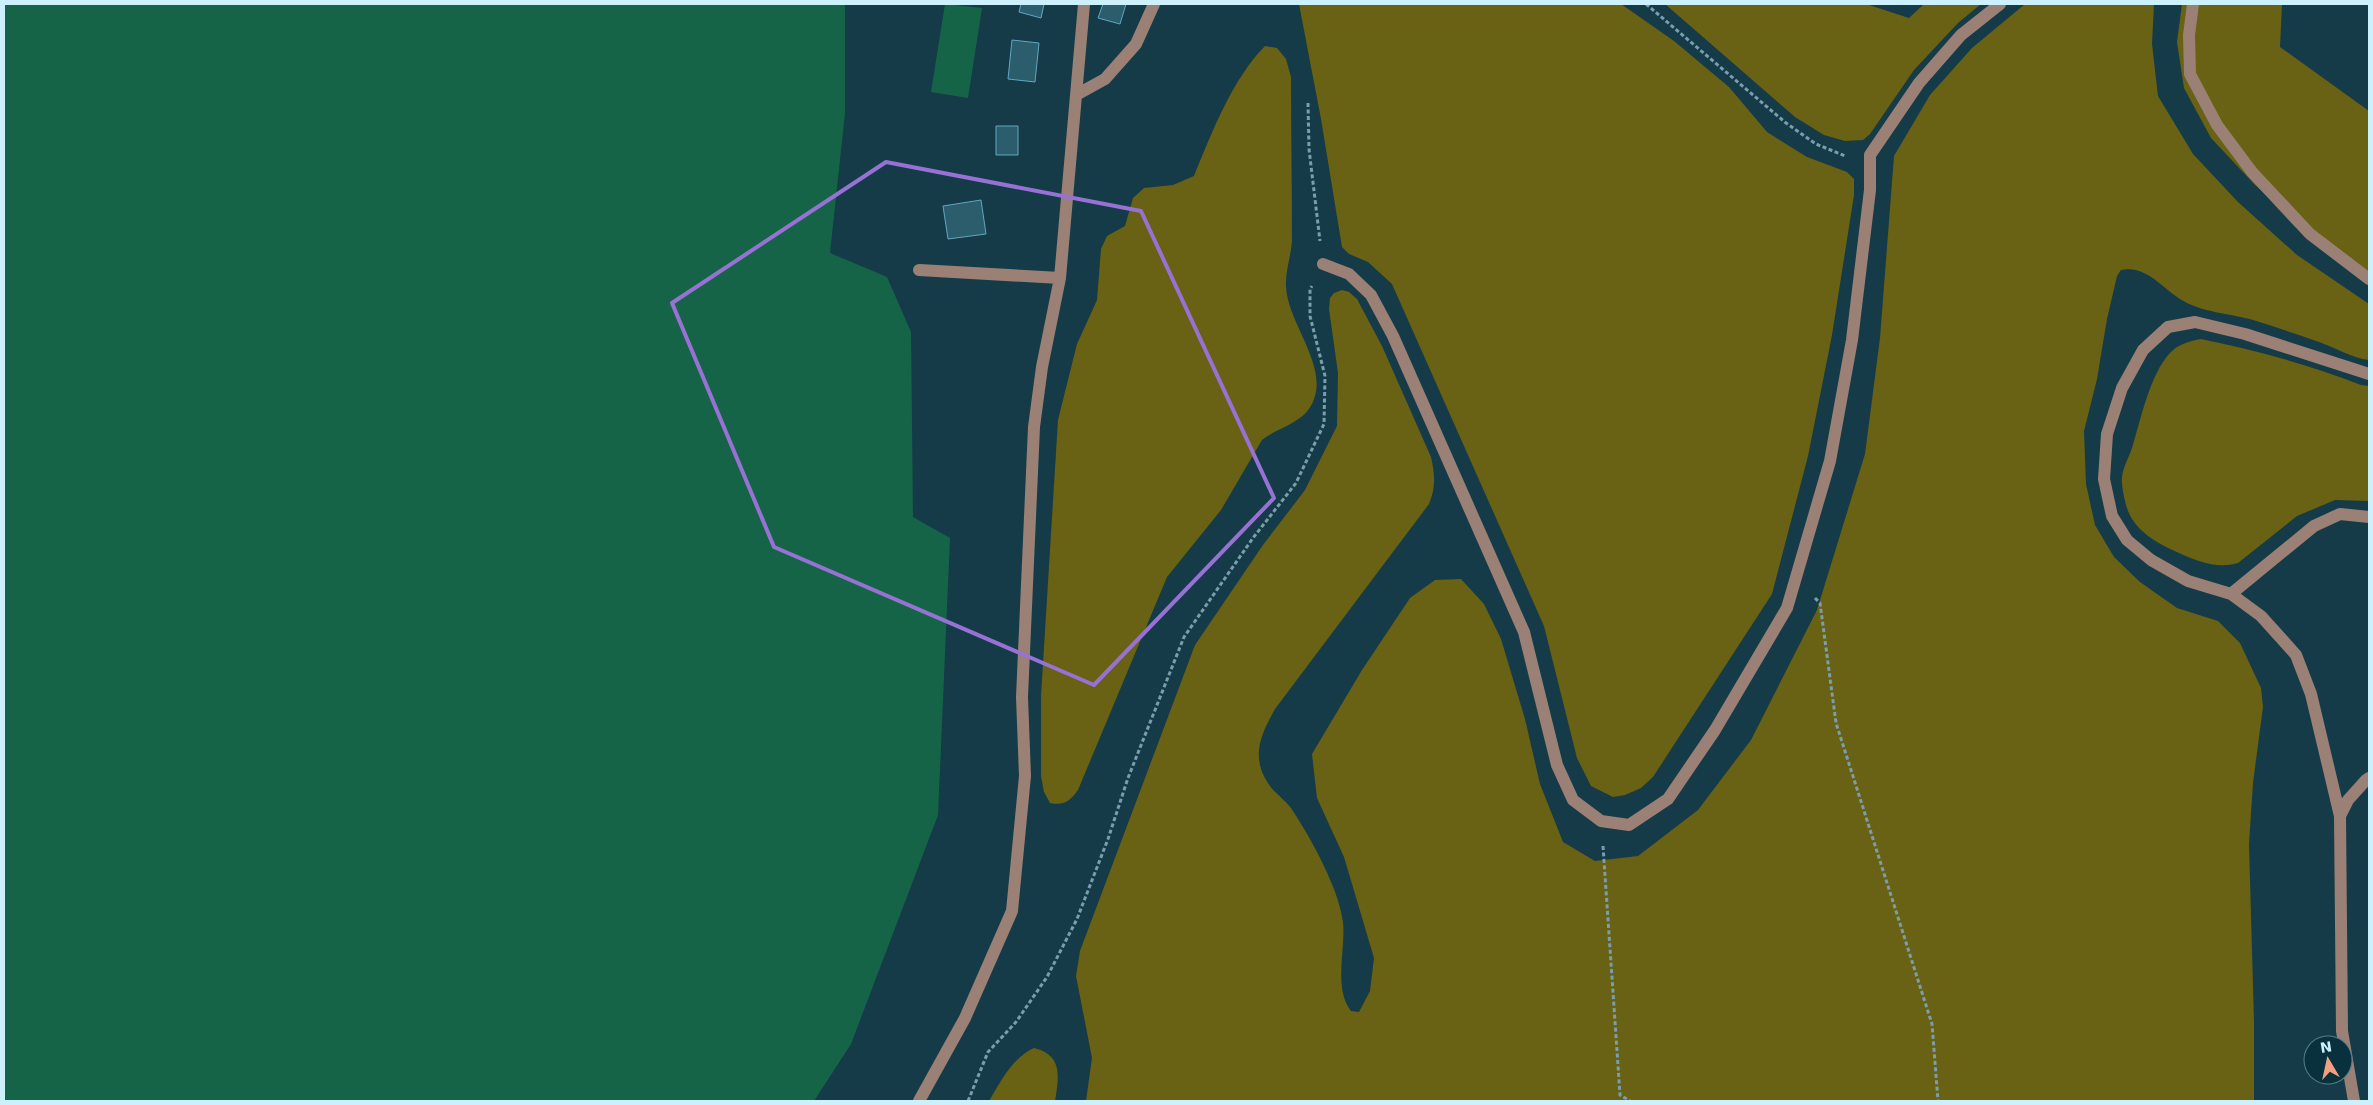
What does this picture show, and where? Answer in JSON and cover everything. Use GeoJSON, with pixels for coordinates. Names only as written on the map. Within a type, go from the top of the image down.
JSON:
{"type":"FeatureCollection","features":[{"type":"Feature","properties":{"kind":"lane"},"geometry":{"type":"LineString","coordinates":[[919,1101],[964,1018],[1012,911],[1025,776],[1022,697],[1034,427],[1042,367],[1060,278],[1084,4]]}},
{"type":"Feature","properties":{"kind":"lane"},"geometry":{"type":"LineString","coordinates":[[1076,95],[1105,79],[1136,44],[1154,4]]}},
{"type":"Feature","properties":{"kind":"lane"},"geometry":{"type":"LineString","coordinates":[[1323,264],[1349,274],[1371,295],[1392,336],[1524,632],[1557,765],[1572,800],[1601,821],[1629,825],[1668,799],[1715,730],[1787,608],[1830,461],[1852,340],[1870,190],[1870,155],[1919,83],[1962,35],[2000,4]]}},
{"type":"Feature","properties":{"kind":"lane"},"geometry":{"type":"LineString","coordinates":[[2193,4],[2189,35],[2190,74],[2218,125],[2252,172],[2310,234],[2369,279]]}},
{"type":"Feature","properties":{"kind":"lane"},"geometry":{"type":"LineString","coordinates":[[919,270],[1060,278]]}},
{"type":"Feature","properties":{"kind":"lane"},"geometry":{"type":"LineString","coordinates":[[2354,1101],[2342,1032],[2340,816],[2311,694],[2296,655],[2261,616],[2231,594],[2188,580],[2151,560],[2127,540],[2112,516],[2104,479],[2106,434],[2122,388],[2143,350],[2168,327],[2195,322],[2254,337],[2369,374]]}},
{"type":"Feature","properties":{"kind":"lane"},"geometry":{"type":"LineString","coordinates":[[2231,594],[2314,526],[2340,514],[2369,517]]}},
{"type":"Feature","properties":{"kind":"lane"},"geometry":{"type":"LineString","coordinates":[[2340,816],[2348,800],[2369,778]]}},
{"type":"Feature","properties":{"kind":"path"},"geometry":{"type":"LineString","coordinates":[[1646,4],[1786,123],[1816,144],[1844,156],[1870,155]]}},
{"type":"Feature","properties":{"kind":"path"},"geometry":{"type":"LineString","coordinates":[[968,1101],[988,1052],[1016,1022],[1047,977],[1077,919],[1108,840],[1128,778],[1184,637],[1253,538],[1296,483],[1324,424],[1325,376],[1310,316],[1310,290],[1323,264],[1309,149],[1308,103]]}},
{"type":"Feature","properties":{"kind":"path"},"geometry":{"type":"LineString","coordinates":[[1796,578],[1820,603],[1836,723],[1932,1024],[1938,1101]]}},
{"type":"Feature","properties":{"kind":"path"},"geometry":{"type":"LineString","coordinates":[[1601,821],[1620,1095],[1630,1101]]}},
{"type":"Feature","properties":{"kind":"highlighted area"},"geometry":{"type":"Polygon","coordinates":[[[886,162],[1141,211],[1274,498],[1094,685],[774,547],[672,303],[886,162]]]}},
{"type":"Feature","properties":{"kind":"shaded area"},"geometry":{"type":"Polygon","coordinates":[[[4,4],[845,4],[845,113],[830,253],[887,277],[911,332],[913,517],[950,538],[938,815],[851,1044],[814,1101],[4,1101],[4,4]]]}},
{"type":"Feature","properties":{"kind":"shaded area"},"geometry":{"type":"Polygon","coordinates":[[[945,4],[982,8],[968,98],[931,92],[945,4]]]}},
{"type":"Feature","properties":{"kind":"shaded area"},"geometry":{"type":"Polygon","coordinates":[[[1299,4],[1621,4],[1674,41],[1729,87],[1767,132],[1807,157],[1847,172],[1854,179],[1854,195],[1832,335],[1808,456],[1772,594],[1653,777],[1641,788],[1625,795],[1613,797],[1591,786],[1577,758],[1544,626],[1392,284],[1368,262],[1349,254],[1342,247],[1321,119],[1299,4]]]}},
{"type":"Feature","properties":{"kind":"shaded area"},"geometry":{"type":"Polygon","coordinates":[[[1665,4],[1866,4],[1909,18],[1924,4],[1981,4],[1958,23],[1914,70],[1870,134],[1863,140],[1845,141],[1824,135],[1795,117],[1665,4]]]}},
{"type":"Feature","properties":{"kind":"shaded area"},"geometry":{"type":"Polygon","coordinates":[[[2025,4],[2154,4],[2152,44],[2158,96],[2193,154],[2238,202],[2297,255],[2369,304],[2369,360],[2253,320],[2188,304],[2146,274],[2130,269],[2121,270],[2117,276],[2107,319],[2097,379],[2084,431],[2086,484],[2095,525],[2114,557],[2140,582],[2177,608],[2218,621],[2240,643],[2261,688],[2263,707],[2253,783],[2249,844],[2254,1021],[2254,1101],[1086,1101],[1092,1058],[1076,976],[1080,951],[1195,645],[1263,545],[1305,490],[1337,426],[1338,373],[1329,309],[1330,298],[1334,293],[1342,290],[1349,292],[1357,299],[1382,346],[1431,457],[1434,475],[1433,492],[1429,504],[1275,709],[1265,728],[1259,747],[1260,766],[1264,776],[1272,789],[1291,808],[1302,825],[1335,891],[1343,922],[1341,980],[1343,991],[1351,1011],[1359,1012],[1370,991],[1374,958],[1344,857],[1317,798],[1312,754],[1362,670],[1410,598],[1435,580],[1461,579],[1484,604],[1501,639],[1525,719],[1540,784],[1563,842],[1595,861],[1638,856],[1698,810],[1751,740],[1817,610],[1865,454],[1880,338],[1894,156],[1930,95],[1972,48],[2025,4]]]}},
{"type":"Feature","properties":{"kind":"shaded area"},"geometry":{"type":"Polygon","coordinates":[[[2182,4],[2282,4],[2280,47],[2369,111],[2369,274],[2315,237],[2255,185],[2211,138],[2184,88],[2177,42],[2182,4]]]}},
{"type":"Feature","properties":{"kind":"shaded area"},"geometry":{"type":"Polygon","coordinates":[[[1265,46],[1277,48],[1286,59],[1291,77],[1292,241],[1286,287],[1288,301],[1315,372],[1317,386],[1314,399],[1305,414],[1299,419],[1262,440],[1221,510],[1167,577],[1078,790],[1066,802],[1059,804],[1050,803],[1044,792],[1041,776],[1041,696],[1058,420],[1077,344],[1097,300],[1101,249],[1107,236],[1125,226],[1133,198],[1144,188],[1173,185],[1194,176],[1215,125],[1233,90],[1253,59],[1265,46]]]}},
{"type":"Feature","properties":{"kind":"shaded area"},"geometry":{"type":"Polygon","coordinates":[[[2201,339],[2282,359],[2369,386],[2369,501],[2335,500],[2297,516],[2238,563],[2230,565],[2208,564],[2194,559],[2164,546],[2143,532],[2132,519],[2127,508],[2122,485],[2124,470],[2152,385],[2163,362],[2180,345],[2201,339]]]}},
{"type":"Feature","properties":{"kind":"shaded area"},"geometry":{"type":"Polygon","coordinates":[[[1034,1048],[1050,1056],[1057,1068],[1055,1101],[989,1101],[1013,1064],[1026,1052],[1034,1048]]]}},
{"type":"Feature","properties":{"kind":"building"},"geometry":{"type":"Polygon","coordinates":[[[1021,4],[1044,4],[1041,18],[1019,12],[1021,4]]]}},
{"type":"Feature","properties":{"kind":"building"},"geometry":{"type":"Polygon","coordinates":[[[1103,4],[1126,4],[1120,24],[1098,18],[1103,4]]]}},
{"type":"Feature","properties":{"kind":"building"},"geometry":{"type":"Polygon","coordinates":[[[1012,40],[1039,43],[1035,82],[1008,79],[1012,40]]]}},
{"type":"Feature","properties":{"kind":"building"},"geometry":{"type":"Polygon","coordinates":[[[996,126],[1018,126],[1018,155],[996,155],[996,126]]]}},
{"type":"Feature","properties":{"kind":"building"},"geometry":{"type":"Polygon","coordinates":[[[981,200],[986,234],[948,239],[943,206],[981,200]]]}}]}
